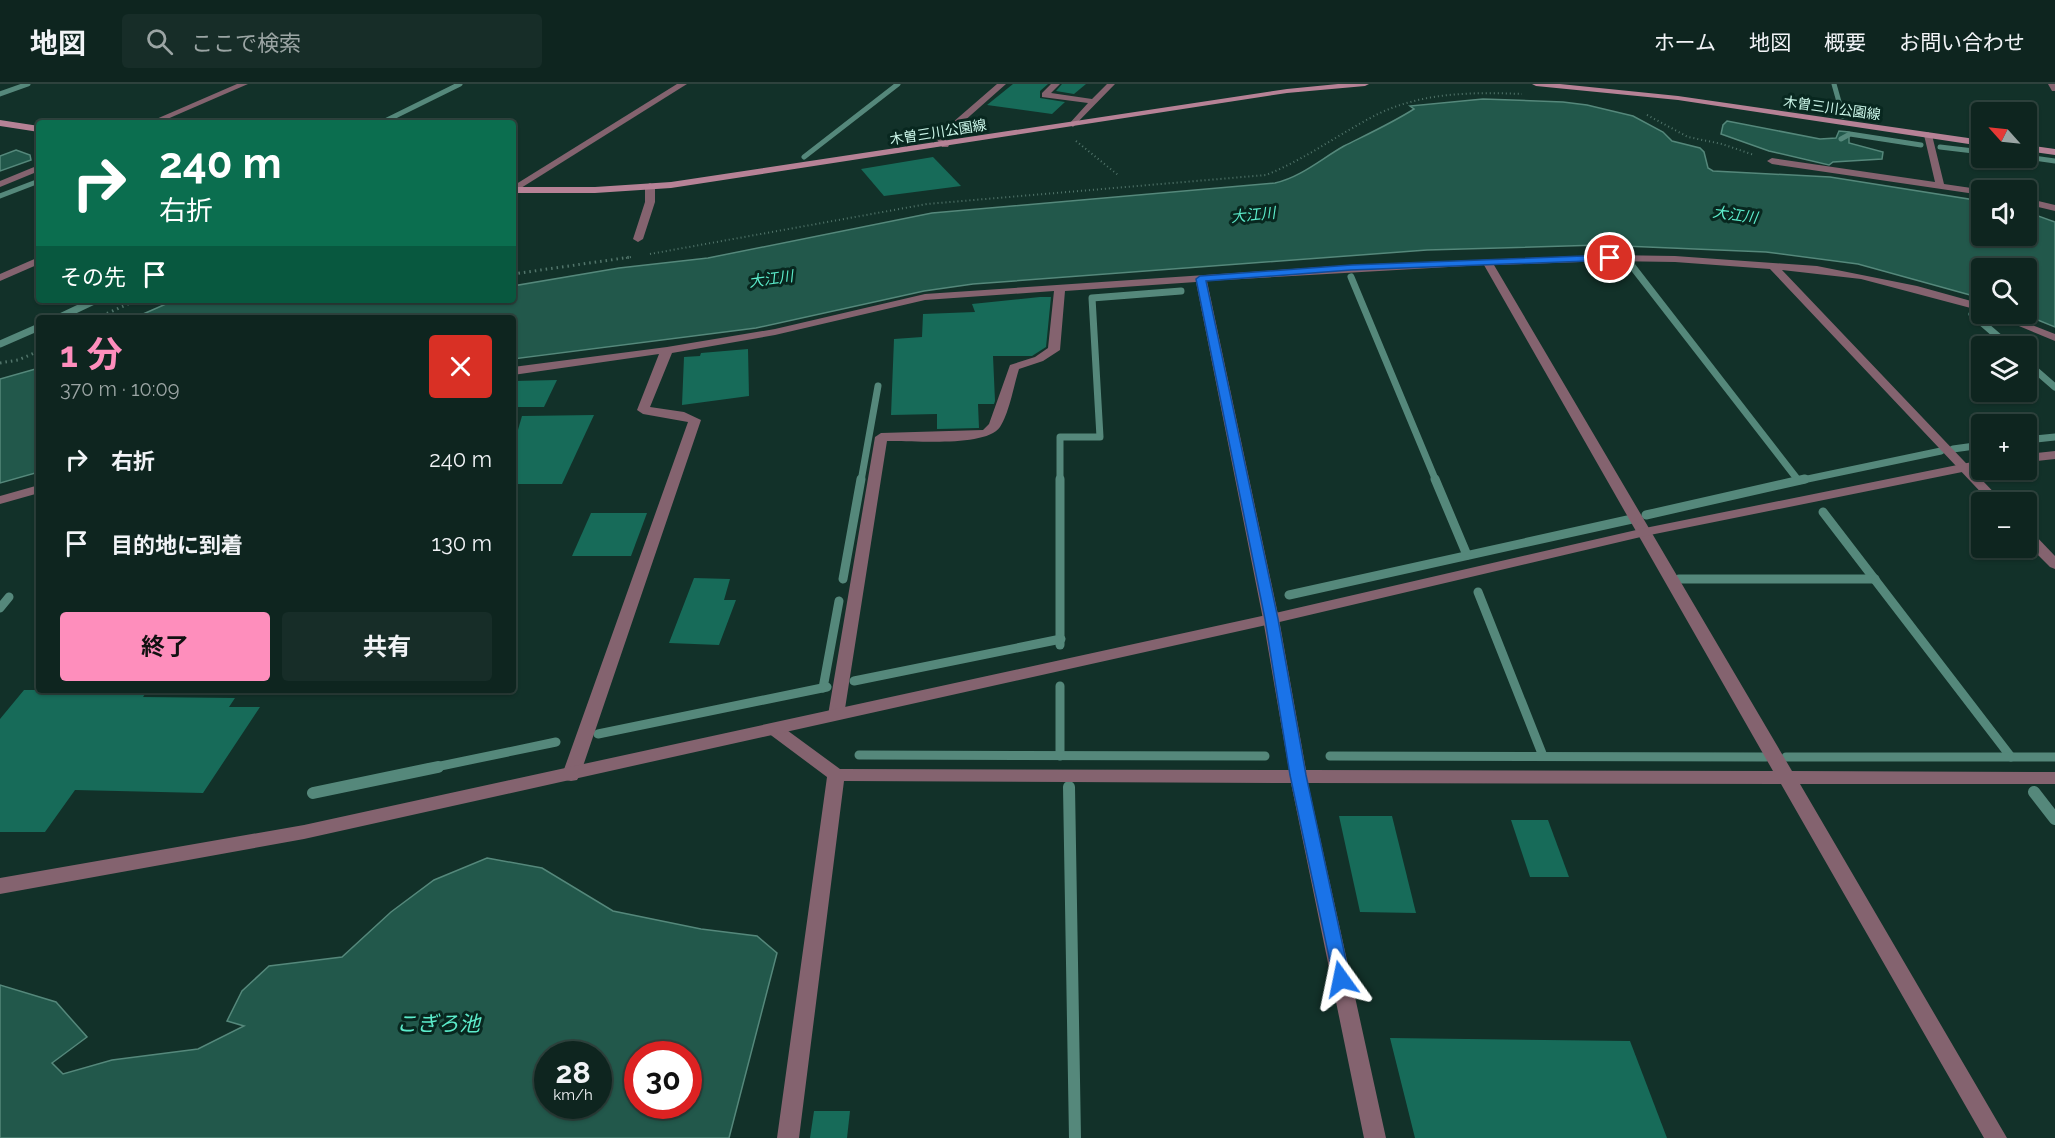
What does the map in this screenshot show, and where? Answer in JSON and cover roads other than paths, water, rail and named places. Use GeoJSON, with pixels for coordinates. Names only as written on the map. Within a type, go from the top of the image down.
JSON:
{"type":"FeatureCollection","features":[{"type":"Feature","properties":{"kind":"main road","name":"木曽三川公園線"},"geometry":{"type":"LineString","coordinates":[[516,190],[595,190],[650,186],[781,170],[1287,91],[1365,84]]}},
{"type":"Feature","properties":{"kind":"main road","name":"木曽三川公園線"},"geometry":{"type":"LineString","coordinates":[[1536,84],[1606,87],[1971,141]]}},
{"type":"Feature","properties":{"kind":"main road"},"geometry":{"type":"LineString","coordinates":[[0,123],[36,129]]}},
{"type":"Feature","properties":{"kind":"main road"},"geometry":{"type":"LineString","coordinates":[[2037,150],[2055,152]]}},
{"type":"Feature","properties":{"kind":"street"},"geometry":{"type":"LineString","coordinates":[[158,120],[244,84]]}},
{"type":"Feature","properties":{"kind":"street"},"geometry":{"type":"LineString","coordinates":[[516,188],[683,84]]}},
{"type":"Feature","properties":{"kind":"street"},"geometry":{"type":"LineString","coordinates":[[945,145],[940,138],[1002,84]]}},
{"type":"Feature","properties":{"kind":"street"},"geometry":{"type":"LineString","coordinates":[[1056,84],[1045,95],[1095,102]]}},
{"type":"Feature","properties":{"kind":"street"},"geometry":{"type":"LineString","coordinates":[[1073,124],[1111,84]]}},
{"type":"Feature","properties":{"kind":"street"},"geometry":{"type":"LineString","coordinates":[[2052,84],[2055,89]]}},
{"type":"Feature","properties":{"kind":"street"},"geometry":{"type":"LineString","coordinates":[[1928,135],[1940,186]]}},
{"type":"Feature","properties":{"kind":"street"},"geometry":{"type":"LineString","coordinates":[[1772,161],[1971,190]]}},
{"type":"Feature","properties":{"kind":"street"},"geometry":{"type":"LineString","coordinates":[[0,184],[36,169]]}},
{"type":"Feature","properties":{"kind":"street"},"geometry":{"type":"LineString","coordinates":[[638,239],[650,202],[650,186]]}},
{"type":"Feature","properties":{"kind":"street"},"geometry":{"type":"LineString","coordinates":[[2037,204],[2055,208]]}},
{"type":"Feature","properties":{"kind":"street"},"geometry":{"type":"LineString","coordinates":[[516,371],[667,350],[775,332],[925,297],[1351,268],[1619,258],[1772,265],[1861,276],[1971,305]]}},
{"type":"Feature","properties":{"kind":"street"},"geometry":{"type":"LineString","coordinates":[[0,278],[36,261]]}},
{"type":"Feature","properties":{"kind":"street"},"geometry":{"type":"LineString","coordinates":[[1487,262],[1996,1138]]}},
{"type":"Feature","properties":{"kind":"street"},"geometry":{"type":"LineString","coordinates":[[1772,265],[1988,492]]}},
{"type":"Feature","properties":{"kind":"street"},"geometry":{"type":"LineString","coordinates":[[1200,279],[1271,619],[1298,775],[1375,1138]]}},
{"type":"Feature","properties":{"kind":"street"},"geometry":{"type":"LineString","coordinates":[[836,715],[880,437],[975,436],[987,433],[995,426],[1014,367],[1039,359],[1054,350],[1060,288]]}},
{"type":"Feature","properties":{"kind":"street"},"geometry":{"type":"LineString","coordinates":[[2021,324],[2055,338]]}},
{"type":"Feature","properties":{"kind":"street"},"geometry":{"type":"LineString","coordinates":[[571,775],[695,420],[684,416],[643,410],[667,350]]}},
{"type":"Feature","properties":{"kind":"street"},"geometry":{"type":"LineString","coordinates":[[2037,457],[2055,455]]}},
{"type":"Feature","properties":{"kind":"street"},"geometry":{"type":"LineString","coordinates":[[0,886],[304,832],[571,775],[1271,619],[1645,532],[1971,465]]}},
{"type":"Feature","properties":{"kind":"street"},"geometry":{"type":"LineString","coordinates":[[0,501],[36,490]]}},
{"type":"Feature","properties":{"kind":"street"},"geometry":{"type":"LineString","coordinates":[[2037,545],[2055,564]]}},
{"type":"Feature","properties":{"kind":"street"},"geometry":{"type":"LineString","coordinates":[[774,729],[836,775],[2055,778]]}},
{"type":"Feature","properties":{"kind":"street"},"geometry":{"type":"LineString","coordinates":[[788,1138],[836,775]]}},
{"type":"Feature","properties":{"kind":"water","name":"大江川"},"geometry":{"type":"Polygon","coordinates":[[[1483,99],[1563,102],[1633,116],[1663,132],[1672,141],[1700,148],[1704,152],[1708,168],[1713,171],[1830,177],[1971,199],[1971,246],[2037,246],[2037,216],[2055,222],[2055,327],[2037,320],[2037,258],[1971,258],[1971,295],[1858,264],[1766,252],[1600,245],[1427,250],[973,284],[924,291],[756,328],[516,359],[516,315],[141,315],[168,303],[516,303],[516,285],[619,268],[708,258],[932,213],[1275,183],[1302,172],[1344,146],[1414,109],[1410,106],[1483,99]]]}},
{"type":"Feature","properties":{"kind":"water"},"geometry":{"type":"Polygon","coordinates":[[[1727,121],[1820,139],[1836,138],[1839,131],[1849,132],[1849,143],[1883,152],[1882,159],[1833,162],[1829,165],[1769,151],[1721,134],[1723,125],[1727,121]]]}},
{"type":"Feature","properties":{"kind":"water"},"geometry":{"type":"Polygon","coordinates":[[[16,150],[30,155],[31,160],[0,171],[0,156],[16,150]]]}},
{"type":"Feature","properties":{"kind":"water"},"geometry":{"type":"Polygon","coordinates":[[[36,369],[36,473],[0,483],[0,379],[36,369]]]}},
{"type":"Feature","properties":{"kind":"water","name":"こぎろ池"},"geometry":{"type":"Polygon","coordinates":[[[487,858],[542,868],[613,911],[701,929],[757,936],[777,953],[729,1138],[0,1138],[0,985],[56,1002],[87,1037],[52,1063],[63,1074],[112,1060],[198,1049],[244,1026],[227,1021],[242,991],[269,966],[342,957],[391,912],[434,880],[487,858]]]}},
{"type":"Feature","properties":{"kind":"waterway"},"geometry":{"type":"LineString","coordinates":[[0,94],[28,84]]}},
{"type":"Feature","properties":{"kind":"waterway"},"geometry":{"type":"LineString","coordinates":[[387,120],[460,84]]}},
{"type":"Feature","properties":{"kind":"waterway"},"geometry":{"type":"LineString","coordinates":[[804,157],[898,84]]}},
{"type":"Feature","properties":{"kind":"waterway"},"geometry":{"type":"LineString","coordinates":[[1834,84],[1843,116]]}},
{"type":"Feature","properties":{"kind":"waterway"},"geometry":{"type":"LineString","coordinates":[[1841,139],[1850,134],[1921,145]]}},
{"type":"Feature","properties":{"kind":"waterway"},"geometry":{"type":"LineString","coordinates":[[1940,147],[1971,151]]}},
{"type":"Feature","properties":{"kind":"waterway"},"geometry":{"type":"LineString","coordinates":[[2037,159],[2055,161]]}},
{"type":"Feature","properties":{"kind":"waterway"},"geometry":{"type":"LineString","coordinates":[[0,196],[36,182]]}},
{"type":"Feature","properties":{"kind":"waterway"},"geometry":{"type":"LineString","coordinates":[[1632,266],[1798,480]]}},
{"type":"Feature","properties":{"kind":"waterway"},"geometry":{"type":"LineString","coordinates":[[1351,277],[1436,481]]}},
{"type":"Feature","properties":{"kind":"waterway"},"geometry":{"type":"LineString","coordinates":[[1060,639],[1060,437],[1100,437],[1092,298],[1181,291]]}},
{"type":"Feature","properties":{"kind":"waterway"},"geometry":{"type":"LineString","coordinates":[[64,315],[90,303]]}},
{"type":"Feature","properties":{"kind":"waterway"},"geometry":{"type":"LineString","coordinates":[[1984,324],[1997,336]]}},
{"type":"Feature","properties":{"kind":"waterway"},"geometry":{"type":"LineString","coordinates":[[0,344],[36,328]]}},
{"type":"Feature","properties":{"kind":"waterway"},"geometry":{"type":"LineString","coordinates":[[2037,371],[2055,387]]}},
{"type":"Feature","properties":{"kind":"waterway"},"geometry":{"type":"LineString","coordinates":[[861,481],[878,386]]}},
{"type":"Feature","properties":{"kind":"waterway"},"geometry":{"type":"LineString","coordinates":[[2037,439],[2055,437]]}},
{"type":"Feature","properties":{"kind":"waterway"},"geometry":{"type":"LineString","coordinates":[[1953,449],[1971,447]]}},
{"type":"Feature","properties":{"kind":"waterway"},"geometry":{"type":"LineString","coordinates":[[1798,481],[1941,451]]}},
{"type":"Feature","properties":{"kind":"waterway"},"geometry":{"type":"LineString","coordinates":[[843,579],[861,479]]}},
{"type":"Feature","properties":{"kind":"waterway"},"geometry":{"type":"LineString","coordinates":[[1435,479],[1467,555]]}},
{"type":"Feature","properties":{"kind":"waterway"},"geometry":{"type":"LineString","coordinates":[[1646,515],[1805,479]]}},
{"type":"Feature","properties":{"kind":"waterway"},"geometry":{"type":"LineString","coordinates":[[1823,512],[1874,579]]}},
{"type":"Feature","properties":{"kind":"waterway"},"geometry":{"type":"LineString","coordinates":[[1289,595],[1632,519]]}},
{"type":"Feature","properties":{"kind":"waterway"},"geometry":{"type":"LineString","coordinates":[[1679,579],[1874,579]]}},
{"type":"Feature","properties":{"kind":"waterway"},"geometry":{"type":"LineString","coordinates":[[1874,579],[2011,757]]}},
{"type":"Feature","properties":{"kind":"waterway"},"geometry":{"type":"LineString","coordinates":[[1478,592],[1543,756]]}},
{"type":"Feature","properties":{"kind":"waterway"},"geometry":{"type":"LineString","coordinates":[[0,608],[9,597]]}},
{"type":"Feature","properties":{"kind":"waterway"},"geometry":{"type":"LineString","coordinates":[[823,688],[839,601]]}},
{"type":"Feature","properties":{"kind":"waterway"},"geometry":{"type":"LineString","coordinates":[[854,681],[1060,639]]}},
{"type":"Feature","properties":{"kind":"waterway"},"geometry":{"type":"LineString","coordinates":[[1060,639],[1060,645]]}},
{"type":"Feature","properties":{"kind":"waterway"},"geometry":{"type":"LineString","coordinates":[[1060,686],[1060,755]]}},
{"type":"Feature","properties":{"kind":"waterway"},"geometry":{"type":"LineString","coordinates":[[823,688],[827,687]]}},
{"type":"Feature","properties":{"kind":"waterway"},"geometry":{"type":"LineString","coordinates":[[598,734],[823,688]]}},
{"type":"Feature","properties":{"kind":"waterway"},"geometry":{"type":"LineString","coordinates":[[431,768],[556,742]]}},
{"type":"Feature","properties":{"kind":"waterway"},"geometry":{"type":"LineString","coordinates":[[859,755],[1060,755]]}},
{"type":"Feature","properties":{"kind":"waterway"},"geometry":{"type":"LineString","coordinates":[[1060,755],[1265,756]]}},
{"type":"Feature","properties":{"kind":"waterway"},"geometry":{"type":"LineString","coordinates":[[1330,756],[1766,757]]}},
{"type":"Feature","properties":{"kind":"waterway"},"geometry":{"type":"LineString","coordinates":[[1786,757],[2011,757]]}},
{"type":"Feature","properties":{"kind":"waterway"},"geometry":{"type":"LineString","coordinates":[[2011,757],[2055,757]]}},
{"type":"Feature","properties":{"kind":"waterway"},"geometry":{"type":"LineString","coordinates":[[313,793],[438,767]]}},
{"type":"Feature","properties":{"kind":"waterway"},"geometry":{"type":"LineString","coordinates":[[1069,787],[1075,1138]]}},
{"type":"Feature","properties":{"kind":"waterway"},"geometry":{"type":"LineString","coordinates":[[2034,792],[2055,819]]}}]}
